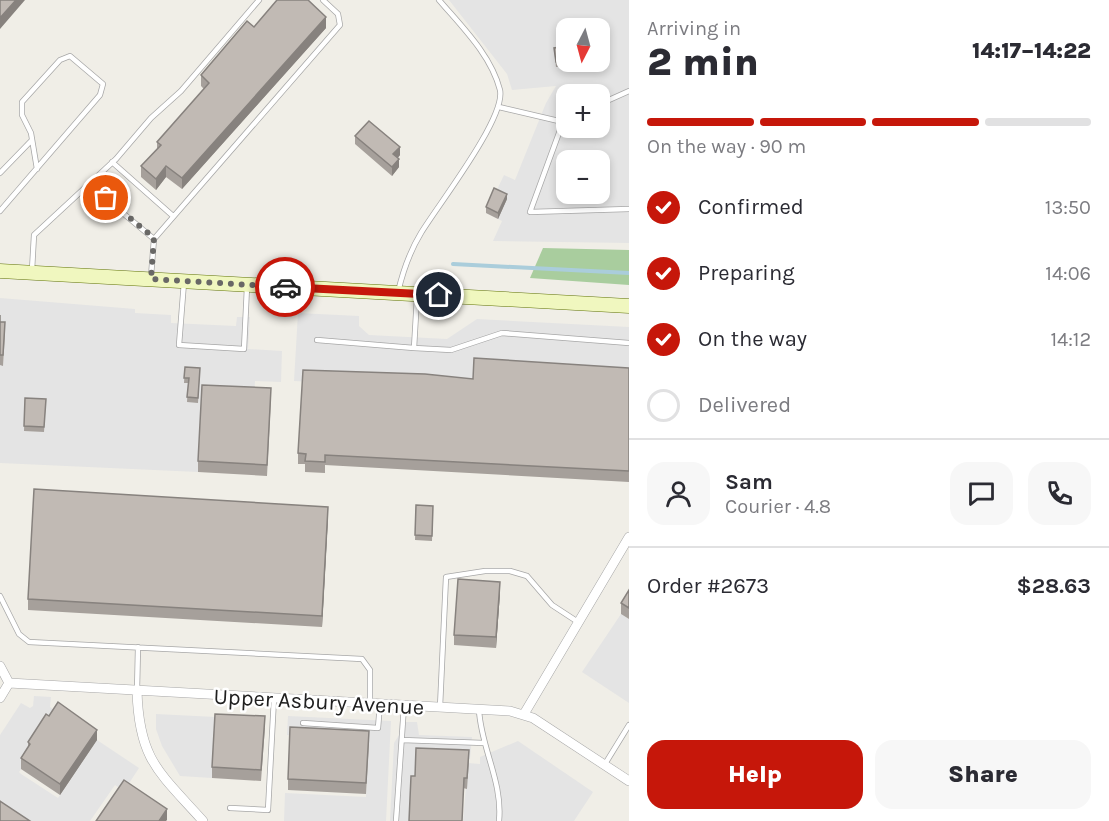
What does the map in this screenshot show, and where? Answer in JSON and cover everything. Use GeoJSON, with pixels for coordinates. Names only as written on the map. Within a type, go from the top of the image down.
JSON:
{"type":"FeatureCollection","features":[{"type":"Feature","properties":{"kind":"main road"},"geometry":{"type":"LineString","coordinates":[[0,271],[629,306]]}},
{"type":"Feature","properties":{"kind":"street"},"geometry":{"type":"LineString","coordinates":[[524,714],[629,537]]}},
{"type":"Feature","properties":{"kind":"street"},"geometry":{"type":"LineString","coordinates":[[0,666],[9,683],[0,698]]}},
{"type":"Feature","properties":{"kind":"street","name":"Upper Asbury Avenue"},"geometry":{"type":"LineString","coordinates":[[9,683],[524,714],[629,781]]}},
{"type":"Feature","properties":{"kind":"street"},"geometry":{"type":"LineString","coordinates":[[137,691],[139,727],[148,756],[202,821]]}},
{"type":"Feature","properties":{"kind":"lane"},"geometry":{"type":"LineString","coordinates":[[32,272],[34,236],[112,162],[151,118],[181,91],[259,0]]}},
{"type":"Feature","properties":{"kind":"lane"},"geometry":{"type":"LineString","coordinates":[[151,279],[154,238],[340,25],[338,14],[323,0]]}},
{"type":"Feature","properties":{"kind":"lane"},"geometry":{"type":"LineString","coordinates":[[398,293],[406,263],[420,234],[483,139],[500,107],[500,92],[493,72],[479,48],[439,0]]}},
{"type":"Feature","properties":{"kind":"lane"},"geometry":{"type":"LineString","coordinates":[[0,211],[37,169],[100,95],[103,84],[70,56],[60,60],[22,102],[22,115],[32,140],[37,169]]}},
{"type":"Feature","properties":{"kind":"lane"},"geometry":{"type":"LineString","coordinates":[[610,100],[629,91]]}},
{"type":"Feature","properties":{"kind":"lane"},"geometry":{"type":"LineString","coordinates":[[500,107],[556,119]]}},
{"type":"Feature","properties":{"kind":"lane"},"geometry":{"type":"LineString","coordinates":[[558,138],[530,212],[629,209]]}},
{"type":"Feature","properties":{"kind":"lane"},"geometry":{"type":"LineString","coordinates":[[0,173],[32,140]]}},
{"type":"Feature","properties":{"kind":"lane"},"geometry":{"type":"LineString","coordinates":[[112,162],[173,216]]}},
{"type":"Feature","properties":{"kind":"lane"},"geometry":{"type":"LineString","coordinates":[[89,184],[154,238]]}},
{"type":"Feature","properties":{"kind":"lane"},"geometry":{"type":"LineString","coordinates":[[184,281],[179,345],[243,349],[247,284]]}},
{"type":"Feature","properties":{"kind":"lane"},"geometry":{"type":"LineString","coordinates":[[414,348],[417,294]]}},
{"type":"Feature","properties":{"kind":"lane"},"geometry":{"type":"LineString","coordinates":[[317,340],[451,350],[502,333],[629,343]]}},
{"type":"Feature","properties":{"kind":"lane"},"geometry":{"type":"LineString","coordinates":[[440,708],[446,577],[493,571],[510,571],[527,576],[552,605],[578,622]]}},
{"type":"Feature","properties":{"kind":"lane"},"geometry":{"type":"LineString","coordinates":[[0,596],[19,634],[29,642],[362,659],[370,670],[378,728],[303,723]]}},
{"type":"Feature","properties":{"kind":"lane"},"geometry":{"type":"LineString","coordinates":[[137,691],[138,647]]}},
{"type":"Feature","properties":{"kind":"lane"},"geometry":{"type":"LineString","coordinates":[[230,808],[268,810],[274,698]]}},
{"type":"Feature","properties":{"kind":"lane"},"geometry":{"type":"LineString","coordinates":[[396,821],[404,705]]}},
{"type":"Feature","properties":{"kind":"lane"},"geometry":{"type":"LineString","coordinates":[[479,710],[480,732],[498,787],[499,821]]}},
{"type":"Feature","properties":{"kind":"lane"},"geometry":{"type":"LineString","coordinates":[[605,765],[629,725]]}},
{"type":"Feature","properties":{"kind":"lane"},"geometry":{"type":"LineString","coordinates":[[402,741],[484,743]]}},
{"type":"Feature","properties":{"kind":"green space"},"geometry":{"type":"Polygon","coordinates":[[[543,248],[629,250],[629,285],[530,278],[543,248]]]}},
{"type":"Feature","properties":{"kind":"shaded area"},"geometry":{"type":"Polygon","coordinates":[[[449,0],[629,0],[629,243],[493,241],[502,221],[486,213],[504,175],[515,180],[546,103],[556,86],[512,90],[507,74],[449,0]]]}},
{"type":"Feature","properties":{"kind":"shaded area"},"geometry":{"type":"Polygon","coordinates":[[[0,298],[135,309],[135,313],[171,315],[171,323],[236,326],[237,317],[250,317],[248,349],[282,351],[281,382],[255,381],[254,398],[198,472],[0,463],[0,365],[3,365],[5,333],[0,333],[0,298]]]}},
{"type":"Feature","properties":{"kind":"shaded area"},"geometry":{"type":"Polygon","coordinates":[[[298,313],[359,316],[359,326],[369,335],[447,339],[477,319],[629,327],[629,377],[473,390],[294,381],[298,313]]]}},
{"type":"Feature","properties":{"kind":"shaded area"},"geometry":{"type":"Polygon","coordinates":[[[621,614],[629,619],[629,703],[582,672],[621,614]]]}},
{"type":"Feature","properties":{"kind":"shaded area"},"geometry":{"type":"Polygon","coordinates":[[[34,696],[51,697],[50,707],[58,713],[19,772],[21,774],[58,798],[97,740],[139,768],[124,791],[115,785],[90,821],[14,821],[0,812],[0,735],[21,703],[30,708],[33,706],[34,696]]]}},
{"type":"Feature","properties":{"kind":"shaded area"},"geometry":{"type":"Polygon","coordinates":[[[156,714],[216,717],[212,778],[180,776],[162,746],[156,729],[156,714]]]}},
{"type":"Feature","properties":{"kind":"shaded area"},"geometry":{"type":"Polygon","coordinates":[[[288,716],[391,721],[386,821],[284,821],[285,793],[366,797],[369,739],[287,735],[288,716]]]}},
{"type":"Feature","properties":{"kind":"shaded area"},"geometry":{"type":"Polygon","coordinates":[[[400,722],[417,722],[419,735],[472,737],[470,759],[416,756],[410,821],[390,821],[394,743],[399,735],[400,722]]]}},
{"type":"Feature","properties":{"kind":"shaded area"},"geometry":{"type":"Polygon","coordinates":[[[518,741],[593,792],[574,821],[463,821],[468,763],[480,764],[480,757],[518,741]]]}},
{"type":"Feature","properties":{"kind":"building"},"geometry":{"type":"Polygon","coordinates":[[[0,0],[16,0],[0,18],[0,0]]]}},
{"type":"Feature","properties":{"kind":"building"},"geometry":{"type":"Polygon","coordinates":[[[277,0],[308,0],[326,17],[182,178],[166,166],[156,179],[141,166],[161,145],[157,142],[209,83],[201,75],[247,21],[254,27],[277,0]]]}},
{"type":"Feature","properties":{"kind":"building"},"geometry":{"type":"Polygon","coordinates":[[[369,121],[400,147],[393,154],[399,159],[392,167],[355,136],[369,121]]]}},
{"type":"Feature","properties":{"kind":"building"},"geometry":{"type":"Polygon","coordinates":[[[494,188],[507,194],[498,213],[486,207],[494,188]]]}},
{"type":"Feature","properties":{"kind":"building"},"geometry":{"type":"Polygon","coordinates":[[[0,322],[5,322],[3,355],[0,355],[0,322]]]}},
{"type":"Feature","properties":{"kind":"building"},"geometry":{"type":"Polygon","coordinates":[[[474,358],[629,368],[629,471],[325,455],[325,462],[305,461],[306,454],[298,453],[303,370],[425,374],[473,379],[474,358]]]}},
{"type":"Feature","properties":{"kind":"building"},"geometry":{"type":"Polygon","coordinates":[[[185,367],[200,368],[198,398],[187,397],[189,378],[184,378],[185,367]]]}},
{"type":"Feature","properties":{"kind":"building"},"geometry":{"type":"Polygon","coordinates":[[[202,385],[271,388],[267,465],[198,461],[202,385]]]}},
{"type":"Feature","properties":{"kind":"building"},"geometry":{"type":"Polygon","coordinates":[[[25,398],[46,399],[44,427],[24,426],[25,398]]]}},
{"type":"Feature","properties":{"kind":"building"},"geometry":{"type":"Polygon","coordinates":[[[34,489],[328,507],[322,616],[28,599],[34,489]]]}},
{"type":"Feature","properties":{"kind":"building"},"geometry":{"type":"Polygon","coordinates":[[[416,505],[433,506],[432,536],[415,535],[416,505]]]}},
{"type":"Feature","properties":{"kind":"building"},"geometry":{"type":"Polygon","coordinates":[[[458,579],[500,582],[496,637],[454,635],[458,579]]]}},
{"type":"Feature","properties":{"kind":"building"},"geometry":{"type":"Polygon","coordinates":[[[629,590],[629,608],[621,603],[629,590]]]}},
{"type":"Feature","properties":{"kind":"building"},"geometry":{"type":"Polygon","coordinates":[[[58,702],[97,730],[60,784],[21,758],[30,744],[28,742],[46,714],[49,716],[58,702]]]}},
{"type":"Feature","properties":{"kind":"building"},"geometry":{"type":"Polygon","coordinates":[[[215,714],[265,716],[261,770],[212,767],[215,714]]]}},
{"type":"Feature","properties":{"kind":"building"},"geometry":{"type":"Polygon","coordinates":[[[290,727],[369,731],[366,783],[288,779],[290,727]]]}},
{"type":"Feature","properties":{"kind":"building"},"geometry":{"type":"Polygon","coordinates":[[[416,748],[469,750],[467,778],[464,778],[462,821],[409,821],[411,776],[415,776],[416,748]]]}},
{"type":"Feature","properties":{"kind":"building"},"geometry":{"type":"Polygon","coordinates":[[[124,780],[167,809],[159,821],[96,821],[124,780]]]}},
{"type":"Feature","properties":{"kind":"building"},"geometry":{"type":"Polygon","coordinates":[[[0,801],[30,821],[0,821],[0,801]]]}},
{"type":"Feature","properties":{"kind":"waterway"},"geometry":{"type":"LineString","coordinates":[[453,264],[629,273]]}},
{"type":"Feature","properties":{"kind":"way so far"},"geometry":{"type":"LineString","coordinates":[[106,198],[154,238],[151,279],[285,287]]}},
{"type":"Feature","properties":{"kind":"route"},"geometry":{"type":"LineString","coordinates":[[285,287],[439,295]]}}]}
